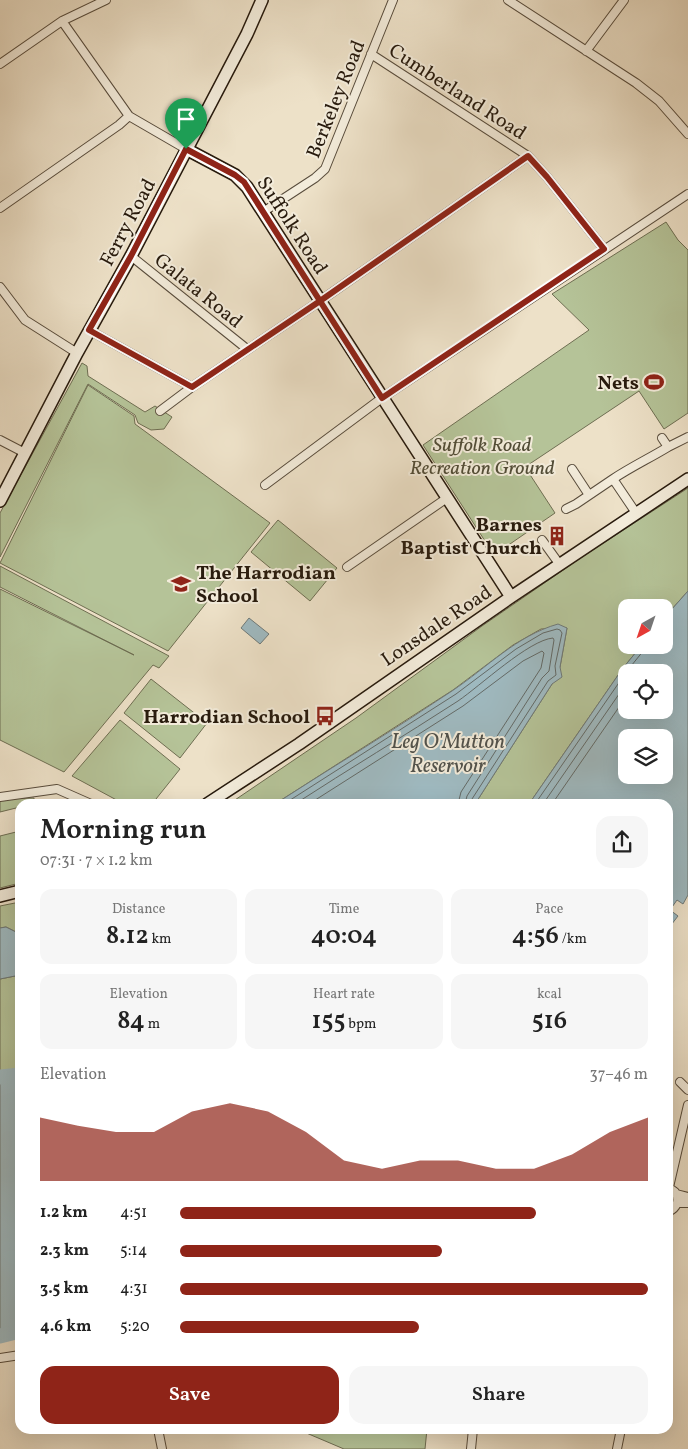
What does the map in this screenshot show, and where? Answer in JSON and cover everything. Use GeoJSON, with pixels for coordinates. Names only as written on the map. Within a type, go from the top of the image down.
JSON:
{"type":"FeatureCollection","features":[{"type":"Feature","properties":{"kind":"street"},"geometry":{"type":"LineString","coordinates":[[0,64],[62,21],[106,0]]}},
{"type":"Feature","properties":{"kind":"street","name":"Ferry Road"},"geometry":{"type":"LineString","coordinates":[[0,501],[244,39],[260,0]]}},
{"type":"Feature","properties":{"kind":"street","name":"Berkeley Road"},"geometry":{"type":"LineString","coordinates":[[263,212],[315,178],[325,169],[393,0]]}},
{"type":"Feature","properties":{"kind":"street"},"geometry":{"type":"LineString","coordinates":[[508,0],[636,83],[659,101],[688,134]]}},
{"type":"Feature","properties":{"kind":"street"},"geometry":{"type":"LineString","coordinates":[[586,51],[624,0]]}},
{"type":"Feature","properties":{"kind":"street","name":"Suffolk Road"},"geometry":{"type":"LineString","coordinates":[[62,21],[129,116],[240,178],[511,597]]}},
{"type":"Feature","properties":{"kind":"street","name":"Cumberland Road"},"geometry":{"type":"LineString","coordinates":[[371,54],[528,156],[604,249]]}},
{"type":"Feature","properties":{"kind":"street"},"geometry":{"type":"LineString","coordinates":[[0,208],[119,126],[129,116]]}},
{"type":"Feature","properties":{"kind":"street"},"geometry":{"type":"LineString","coordinates":[[160,411],[192,387],[320,301],[528,156]]}},
{"type":"Feature","properties":{"kind":"street"},"geometry":{"type":"LineString","coordinates":[[265,485],[382,398],[688,194]]}},
{"type":"Feature","properties":{"kind":"street","name":"Galata Road"},"geometry":{"type":"LineString","coordinates":[[131,256],[247,350]]}},
{"type":"Feature","properties":{"kind":"street"},"geometry":{"type":"LineString","coordinates":[[0,287],[25,320],[77,353]]}},
{"type":"Feature","properties":{"kind":"street"},"geometry":{"type":"LineString","coordinates":[[89,330],[192,387]]}},
{"type":"Feature","properties":{"kind":"street"},"geometry":{"type":"LineString","coordinates":[[566,509],[631,467],[645,462],[688,437]]}},
{"type":"Feature","properties":{"kind":"street"},"geometry":{"type":"LineString","coordinates":[[662,438],[668,447]]}},
{"type":"Feature","properties":{"kind":"street"},"geometry":{"type":"LineString","coordinates":[[0,440],[24,453]]}},
{"type":"Feature","properties":{"kind":"street"},"geometry":{"type":"LineString","coordinates":[[572,470],[589,495]]}},
{"type":"Feature","properties":{"kind":"street"},"geometry":{"type":"LineString","coordinates":[[613,479],[636,513]]}},
{"type":"Feature","properties":{"kind":"street","name":"Lonsdale Road"},"geometry":{"type":"LineString","coordinates":[[215,799],[299,744],[511,597],[688,479]]}},
{"type":"Feature","properties":{"kind":"street"},"geometry":{"type":"LineString","coordinates":[[347,567],[447,498]]}},
{"type":"Feature","properties":{"kind":"street"},"geometry":{"type":"LineString","coordinates":[[542,540],[560,565]]}},
{"type":"Feature","properties":{"kind":"street"},"geometry":{"type":"LineString","coordinates":[[0,797],[57,789],[80,799]]}},
{"type":"Feature","properties":{"kind":"street"},"geometry":{"type":"LineString","coordinates":[[0,896],[15,892]]}},
{"type":"Feature","properties":{"kind":"street"},"geometry":{"type":"LineString","coordinates":[[680,1082],[688,1090]]}},
{"type":"Feature","properties":{"kind":"street"},"geometry":{"type":"LineString","coordinates":[[673,1166],[688,1105]]}},
{"type":"Feature","properties":{"kind":"street"},"geometry":{"type":"LineString","coordinates":[[673,1191],[688,1197]]}},
{"type":"Feature","properties":{"kind":"street"},"geometry":{"type":"LineString","coordinates":[[673,1209],[677,1203],[676,1194]]}},
{"type":"Feature","properties":{"kind":"street"},"geometry":{"type":"LineString","coordinates":[[677,1203],[688,1203]]}},
{"type":"Feature","properties":{"kind":"street"},"geometry":{"type":"LineString","coordinates":[[0,1358],[15,1356]]}},
{"type":"Feature","properties":{"kind":"street"},"geometry":{"type":"LineString","coordinates":[[159,1434],[162,1449]]}},
{"type":"Feature","properties":{"kind":"street"},"geometry":{"type":"LineString","coordinates":[[471,1449],[472,1434]]}},
{"type":"Feature","properties":{"kind":"street"},"geometry":{"type":"LineString","coordinates":[[617,1449],[620,1434]]}},
{"type":"Feature","properties":{"kind":"green space","name":"Suffolk Road Recreation Ground"},"geometry":{"type":"Polygon","coordinates":[[[666,222],[678,240],[688,250],[688,413],[664,429],[639,391],[525,467],[555,513],[494,555],[423,445],[589,330],[552,294],[666,222]]]}},
{"type":"Feature","properties":{"kind":"green space"},"geometry":{"type":"Polygon","coordinates":[[[82,363],[87,366],[88,376],[145,412],[155,406],[172,417],[164,429],[151,430],[138,423],[135,415],[88,384],[0,557],[0,513],[82,363]]]}},
{"type":"Feature","properties":{"kind":"green space"},"geometry":{"type":"Polygon","coordinates":[[[88,385],[134,416],[135,424],[270,523],[168,651],[0,563],[88,385]]]}},
{"type":"Feature","properties":{"kind":"green space"},"geometry":{"type":"Polygon","coordinates":[[[688,488],[688,591],[673,608],[673,599],[618,599],[618,654],[635,654],[626,664],[618,664],[618,675],[532,799],[478,799],[552,684],[560,667],[567,628],[541,629],[513,645],[453,690],[283,799],[236,799],[356,718],[482,626],[582,557],[688,488]]]}},
{"type":"Feature","properties":{"kind":"green space"},"geometry":{"type":"Polygon","coordinates":[[[278,520],[337,568],[310,601],[251,552],[278,520]]]}},
{"type":"Feature","properties":{"kind":"green space"},"geometry":{"type":"Polygon","coordinates":[[[0,566],[169,656],[159,668],[153,665],[64,772],[0,740],[0,589],[134,655],[0,587],[0,566]]]}},
{"type":"Feature","properties":{"kind":"green space"},"geometry":{"type":"Polygon","coordinates":[[[151,679],[207,723],[180,758],[124,713],[151,679]]]}},
{"type":"Feature","properties":{"kind":"green space"},"geometry":{"type":"Polygon","coordinates":[[[120,720],[180,769],[156,799],[115,799],[72,776],[120,720]]]}},
{"type":"Feature","properties":{"kind":"green space"},"geometry":{"type":"Polygon","coordinates":[[[34,798],[15,799],[15,808],[0,812],[0,799],[34,798]]]}},
{"type":"Feature","properties":{"kind":"green space"},"geometry":{"type":"Polygon","coordinates":[[[15,832],[15,884],[0,888],[0,836],[15,832]]]}},
{"type":"Feature","properties":{"kind":"green space"},"geometry":{"type":"Polygon","coordinates":[[[15,903],[15,932],[6,927],[0,928],[0,906],[15,903]]]}},
{"type":"Feature","properties":{"kind":"green space"},"geometry":{"type":"Polygon","coordinates":[[[15,976],[15,1076],[0,1077],[0,979],[15,976]]]}},
{"type":"Feature","properties":{"kind":"green space"},"geometry":{"type":"Polygon","coordinates":[[[309,1434],[426,1434],[425,1449],[344,1449],[309,1434]]]}},
{"type":"Feature","properties":{"kind":"water"},"geometry":{"type":"Polygon","coordinates":[[[688,591],[688,895],[683,904],[677,900],[673,906],[673,799],[532,799],[618,675],[618,719],[673,719],[673,664],[626,664],[635,654],[673,654],[673,608],[688,591]]]}},
{"type":"Feature","properties":{"kind":"water"},"geometry":{"type":"Polygon","coordinates":[[[249,618],[269,634],[260,644],[241,628],[249,618]]]}},
{"type":"Feature","properties":{"kind":"water","name":"Leg O'Mutton Reservoir"},"geometry":{"type":"Polygon","coordinates":[[[558,624],[567,628],[560,667],[562,677],[552,684],[478,799],[283,799],[452,691],[515,644],[543,629],[558,624]]]}},
{"type":"Feature","properties":{"kind":"water"},"geometry":{"type":"Polygon","coordinates":[[[673,912],[678,916],[673,922],[673,912]]]}},
{"type":"Feature","properties":{"kind":"water"},"geometry":{"type":"Polygon","coordinates":[[[6,927],[15,932],[15,976],[0,979],[0,928],[6,927]]]}},
{"type":"Feature","properties":{"kind":"water"},"geometry":{"type":"Polygon","coordinates":[[[15,1076],[15,1332],[0,1336],[0,1077],[15,1076]]]}},
{"type":"Feature","properties":{"kind":"waterway"},"geometry":{"type":"LineString","coordinates":[[0,1077],[15,1076]]}},
{"type":"Feature","properties":{"kind":"waterway"},"geometry":{"type":"LineString","coordinates":[[0,1336],[15,1332]]}},
{"type":"Feature","properties":{"kind":"place","name":"Nets"},"geometry":{"type":"Point","coordinates":[654,382]}},
{"type":"Feature","properties":{"kind":"place","name":"Barnes Baptist Church"},"geometry":{"type":"Point","coordinates":[557,536]}},
{"type":"Feature","properties":{"kind":"place","name":"The Harrodian School"},"geometry":{"type":"Point","coordinates":[181,584]}},
{"type":"Feature","properties":{"kind":"place","name":"Harrodian School"},"geometry":{"type":"Point","coordinates":[325,716]}},
{"type":"Feature","properties":{"kind":"route"},"geometry":{"type":"LineString","coordinates":[[186,149],[131,256],[89,330],[192,387],[320,301],[382,398],[604,249],[536,163],[528,156],[320,301],[244,182],[235,175],[186,149]]}}]}
